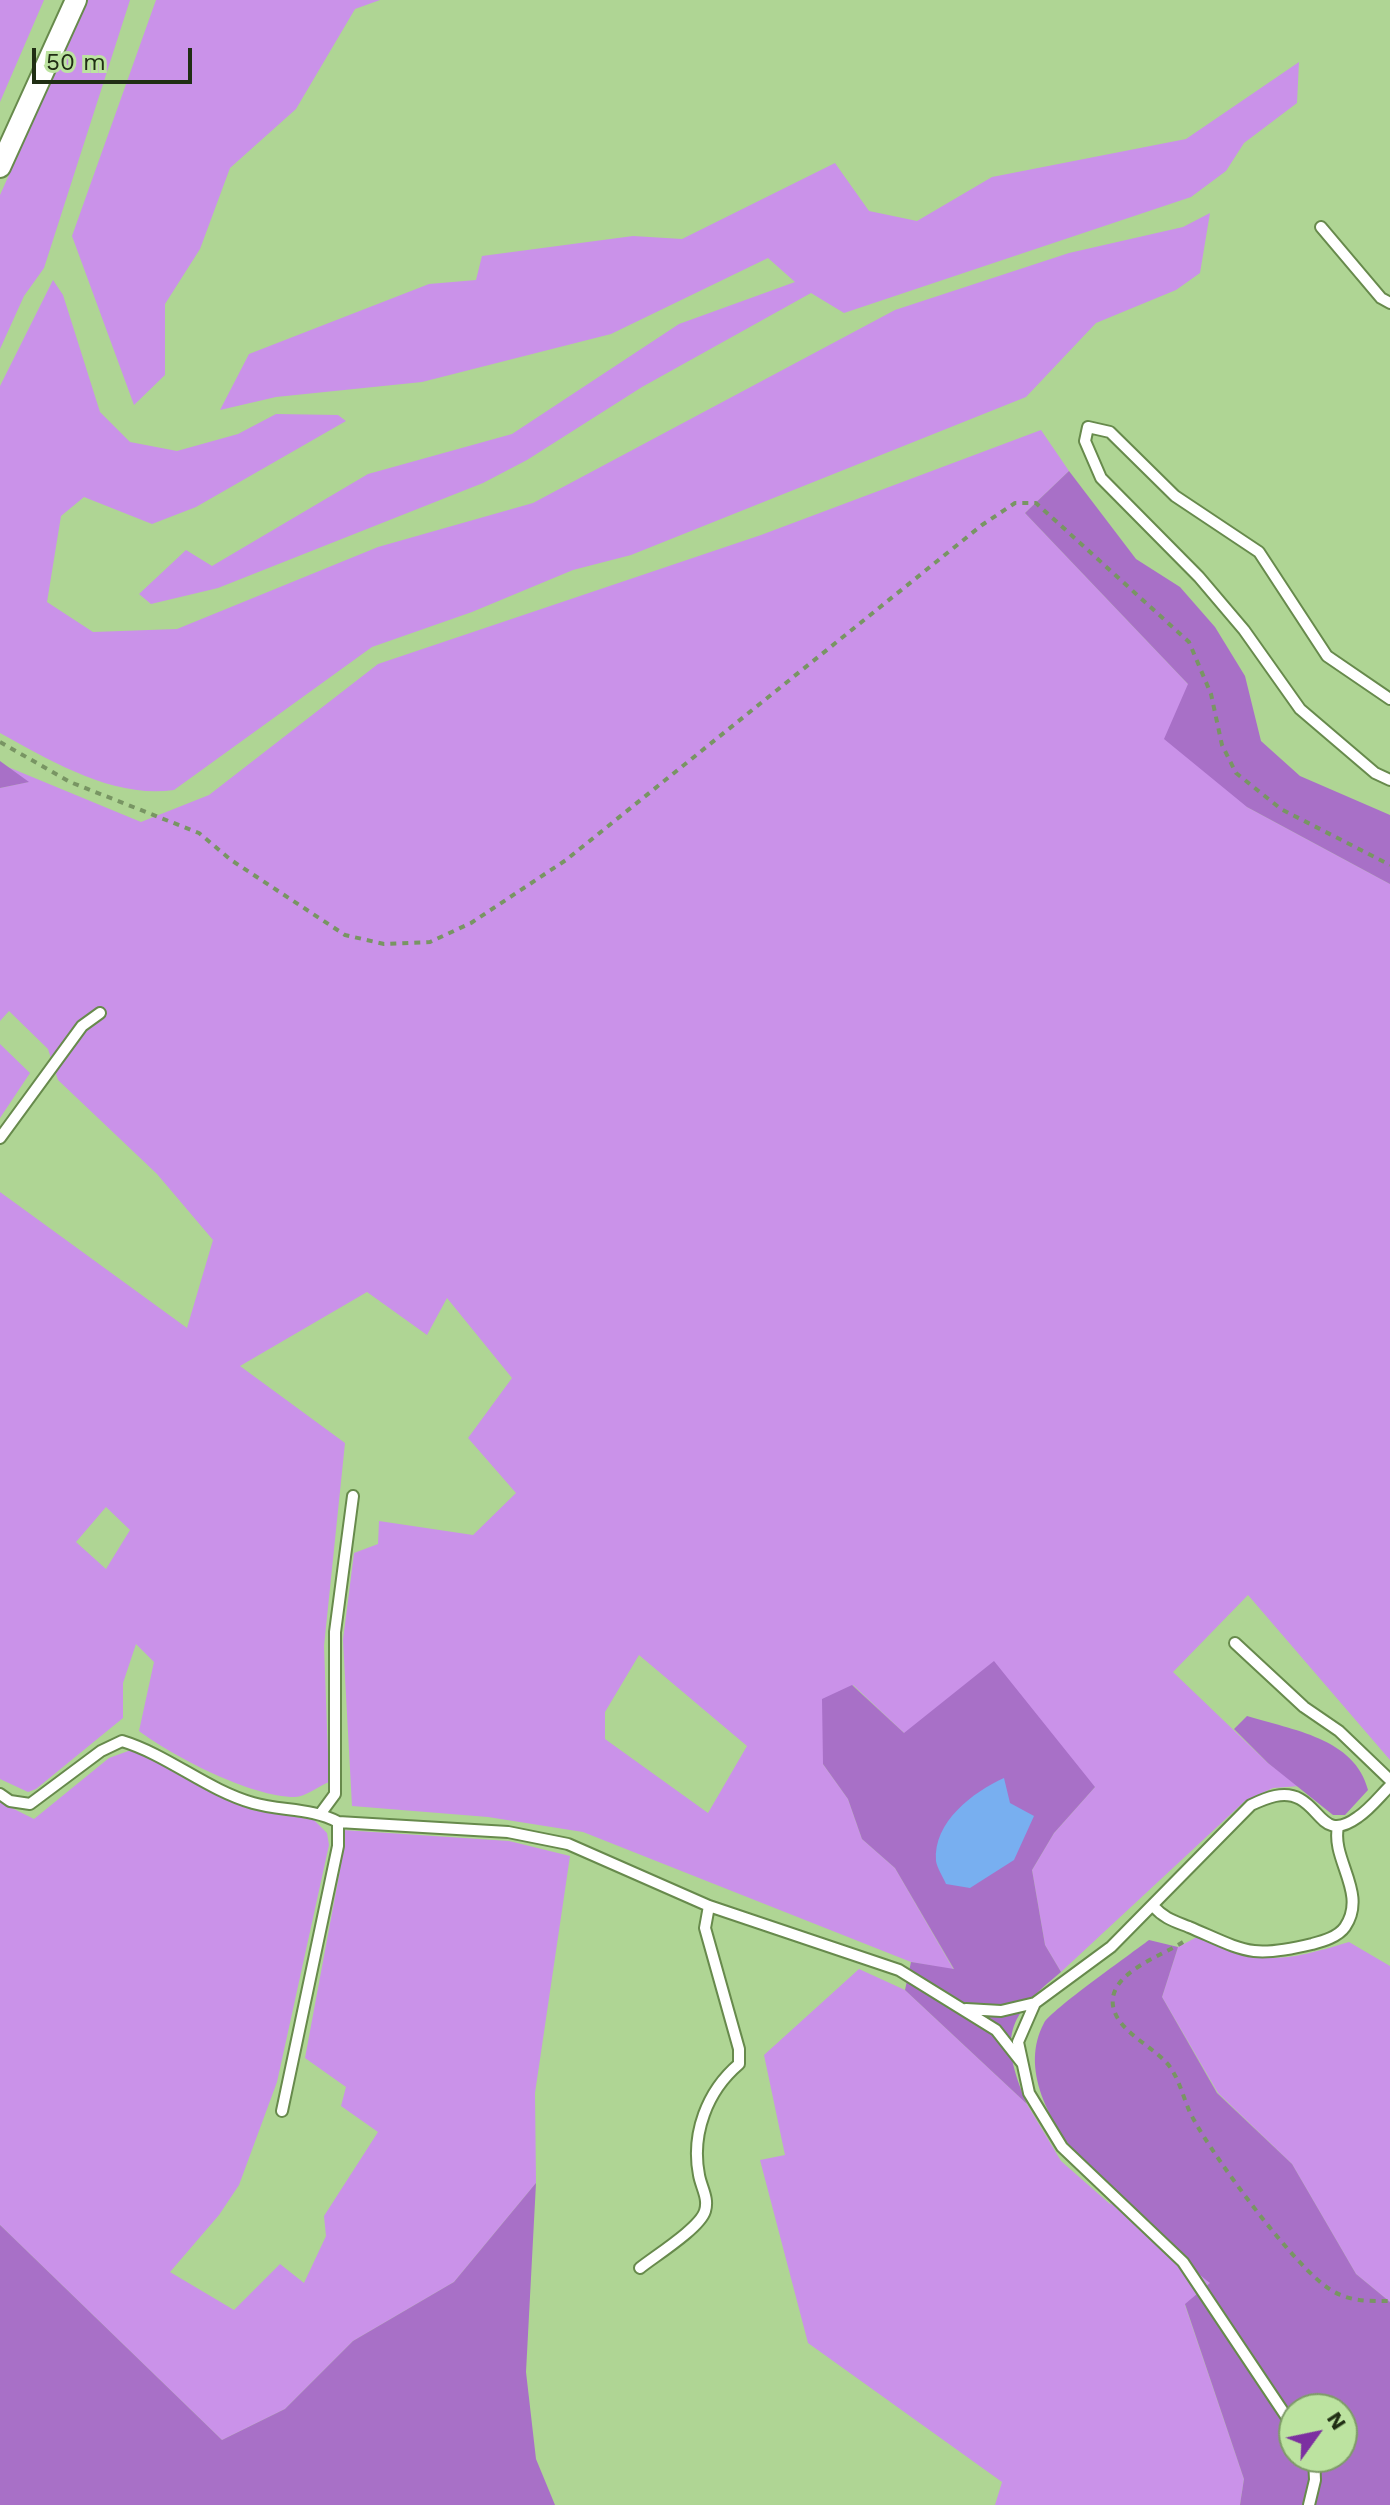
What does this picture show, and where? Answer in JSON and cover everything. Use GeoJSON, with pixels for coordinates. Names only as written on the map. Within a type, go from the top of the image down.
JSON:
{"type":"FeatureCollection","features":[{"type":"Feature","properties":{"kind":"street"},"geometry":{"type":"LineString","coordinates":[[0,167],[76,0]]}},
{"type":"Feature","properties":{"kind":"lane"},"geometry":{"type":"LineString","coordinates":[[1321,227],[1381,298],[1390,303]]}},
{"type":"Feature","properties":{"kind":"lane"},"geometry":{"type":"LineString","coordinates":[[1390,699],[1327,656],[1259,552],[1175,496],[1110,432],[1088,427],[1085,441],[1101,478],[1199,577],[1244,630],[1300,709],[1375,773],[1390,780]]}},
{"type":"Feature","properties":{"kind":"lane"},"geometry":{"type":"LineString","coordinates":[[0,1138],[82,1026],[100,1013]]}},
{"type":"Feature","properties":{"kind":"lane"},"geometry":{"type":"LineString","coordinates":[[321,1813],[335,1794],[335,1632],[353,1496]]}},
{"type":"Feature","properties":{"kind":"lane"},"geometry":{"type":"LineString","coordinates":[[962,2009],[1001,2011],[1035,2003],[1111,1947],[1251,1805],[1273,1795],[1300,1798],[1322,1822],[1338,1827],[1357,1818],[1390,1783],[1339,1731],[1304,1707],[1235,1643]]}},
{"type":"Feature","properties":{"kind":"lane"},"geometry":{"type":"LineString","coordinates":[[0,1794],[10,1801],[30,1804],[101,1751],[122,1741],[142,1747],[250,1803],[321,1813],[338,1822],[508,1832],[568,1844],[709,1906],[899,1970],[996,2030],[1022,2063]]}},
{"type":"Feature","properties":{"kind":"lane"},"geometry":{"type":"LineString","coordinates":[[282,2111],[338,1846],[338,1822]]}},
{"type":"Feature","properties":{"kind":"lane"},"geometry":{"type":"LineString","coordinates":[[1153,1906],[1166,1920],[1189,1927],[1217,1943],[1253,1953],[1328,1940],[1344,1928],[1352,1905],[1347,1871],[1335,1841],[1338,1827]]}},
{"type":"Feature","properties":{"kind":"lane"},"geometry":{"type":"LineString","coordinates":[[640,2268],[701,2220],[706,2197],[695,2148],[698,2127],[726,2075],[739,2064],[739,2049],[705,1928],[709,1906]]}},
{"type":"Feature","properties":{"kind":"lane"},"geometry":{"type":"LineString","coordinates":[[1035,2003],[1018,2042],[1029,2093],[1062,2147],[1183,2262],[1278,2404]]}},
{"type":"Feature","properties":{"kind":"lane"},"geometry":{"type":"LineString","coordinates":[[1309,2505],[1315,2473]]}},
{"type":"Feature","properties":{"kind":"path"},"geometry":{"type":"LineString","coordinates":[[0,742],[70,782],[199,833],[231,860],[345,935],[384,944],[430,942],[471,923],[566,860],[982,525],[1015,503],[1036,503],[1189,642],[1211,694],[1222,745],[1236,773],[1281,809],[1390,865]]}},
{"type":"Feature","properties":{"kind":"path"},"geometry":{"type":"LineString","coordinates":[[1189,1927],[1189,1938],[1124,1976],[1113,1995],[1113,2009],[1131,2032],[1171,2068],[1192,2118],[1214,2154],[1294,2256],[1331,2290],[1359,2301],[1390,2301]]}},
{"type":"Feature","properties":{"kind":"shaded area"},"geometry":{"type":"Polygon","coordinates":[[[0,0],[44,0],[0,102],[0,0]]]}},
{"type":"Feature","properties":{"kind":"shaded area"},"geometry":{"type":"Polygon","coordinates":[[[87,0],[130,0],[44,268],[24,296],[0,349],[0,195],[87,0]]]}},
{"type":"Feature","properties":{"kind":"shaded area"},"geometry":{"type":"Polygon","coordinates":[[[156,0],[380,0],[355,9],[296,109],[230,168],[200,249],[165,304],[165,375],[134,405],[72,236],[156,0]]]}},
{"type":"Feature","properties":{"kind":"shaded area"},"geometry":{"type":"Polygon","coordinates":[[[1299,62],[1297,103],[1244,143],[1226,171],[1191,197],[844,313],[811,293],[642,387],[527,460],[483,483],[218,588],[151,604],[139,594],[186,550],[212,566],[368,474],[512,434],[679,324],[795,282],[768,258],[611,334],[422,382],[276,397],[220,410],[249,354],[429,284],[476,280],[482,256],[633,236],[682,239],[835,163],[869,211],[917,221],[992,177],[1186,139],[1299,62]]]}},
{"type":"Feature","properties":{"kind":"shaded area"},"geometry":{"type":"Polygon","coordinates":[[[1210,213],[1200,273],[1176,290],[1096,323],[1026,397],[631,555],[573,570],[472,612],[372,647],[174,790],[129,789],[106,783],[62,766],[0,733],[0,386],[53,280],[63,295],[100,412],[130,442],[177,451],[238,434],[276,414],[338,415],[346,421],[196,507],[152,524],[84,497],[61,516],[47,602],[93,632],[177,629],[378,547],[533,503],[895,310],[1069,253],[1183,227],[1210,213]]]}},
{"type":"Feature","properties":{"kind":"shaded area"},"geometry":{"type":"Polygon","coordinates":[[[1041,430],[1069,471],[1025,513],[1188,684],[1247,807],[1390,884],[1390,1760],[1248,1595],[1173,1672],[1268,1763],[1300,1786],[1273,1788],[1245,1801],[1061,1972],[1045,1945],[1032,1870],[1054,1833],[1095,1787],[904,1733],[853,1685],[823,1764],[848,1799],[862,1839],[895,1868],[954,1970],[911,1962],[583,1832],[488,1817],[352,1806],[343,1640],[354,1553],[378,1544],[379,1521],[473,1535],[516,1493],[468,1438],[512,1378],[447,1298],[427,1335],[367,1292],[240,1366],[345,1443],[324,1646],[329,1782],[299,1797],[257,1790],[192,1763],[139,1731],[154,1662],[136,1644],[123,1683],[123,1718],[36,1789],[28,1792],[0,1779],[0,1192],[187,1328],[213,1240],[157,1174],[58,1080],[48,1049],[9,1011],[0,1021],[0,788],[28,782],[8,767],[141,822],[209,795],[378,664],[761,535],[1041,430]],[[106,1507],[76,1542],[106,1569],[130,1530],[106,1507]],[[639,1655],[605,1712],[605,1739],[708,1813],[747,1746],[639,1655]]]}},
{"type":"Feature","properties":{"kind":"shaded area"},"geometry":{"type":"Polygon","coordinates":[[[1069,471],[1136,559],[1180,587],[1215,627],[1245,676],[1261,741],[1300,776],[1390,815],[1390,884],[1247,807],[1164,739],[1188,684],[1025,513],[1069,471]]]}},
{"type":"Feature","properties":{"kind":"shaded area"},"geometry":{"type":"Polygon","coordinates":[[[0,761],[29,782],[0,788],[0,761]]]}},
{"type":"Feature","properties":{"kind":"shaded area"},"geometry":{"type":"Polygon","coordinates":[[[0,1044],[30,1073],[0,1118],[0,1044]]]}},
{"type":"Feature","properties":{"kind":"shaded area"},"geometry":{"type":"Polygon","coordinates":[[[994,1661],[1095,1787],[1054,1833],[1032,1870],[1045,1945],[1061,1972],[1029,2002],[1013,2030],[1013,2061],[1027,2104],[905,1990],[911,1962],[954,1969],[895,1868],[862,1839],[848,1799],[823,1764],[822,1699],[852,1685],[904,1733],[994,1661]]]}},
{"type":"Feature","properties":{"kind":"shaded area"},"geometry":{"type":"Polygon","coordinates":[[[1247,1716],[1302,1732],[1336,1747],[1361,1772],[1368,1790],[1345,1815],[1333,1815],[1268,1763],[1234,1729],[1247,1716]]]}},
{"type":"Feature","properties":{"kind":"shaded area"},"geometry":{"type":"Polygon","coordinates":[[[131,1750],[252,1810],[314,1820],[327,1833],[329,1845],[277,2082],[239,2185],[219,2215],[170,2272],[234,2310],[280,2264],[304,2283],[326,2236],[324,2216],[378,2132],[341,2106],[346,2087],[305,2058],[345,1843],[343,1830],[509,1841],[570,1856],[535,2093],[536,2183],[454,2282],[353,2341],[285,2409],[222,2440],[0,2225],[0,1802],[34,1819],[109,1758],[131,1750]]]}},
{"type":"Feature","properties":{"kind":"shaded area"},"geometry":{"type":"Polygon","coordinates":[[[1197,1937],[1238,1953],[1272,1958],[1306,1954],[1349,1942],[1390,1966],[1390,2302],[1356,2274],[1292,2164],[1218,2093],[1162,1997],[1178,1947],[1197,1937]]]}},
{"type":"Feature","properties":{"kind":"shaded area"},"geometry":{"type":"Polygon","coordinates":[[[1149,1940],[1178,1947],[1162,1997],[1217,2093],[1292,2164],[1356,2274],[1390,2302],[1390,2505],[1240,2505],[1244,2479],[1185,2304],[1210,2283],[1152,2234],[1087,2168],[1060,2131],[1041,2094],[1035,2058],[1044,2023],[1076,1994],[1149,1940]]]}},
{"type":"Feature","properties":{"kind":"shaded area"},"geometry":{"type":"Polygon","coordinates":[[[859,1969],[905,1990],[1027,2104],[1061,2161],[1111,2205],[1105,2187],[1210,2283],[1185,2305],[1244,2479],[1240,2505],[995,2505],[1002,2482],[808,2343],[760,2160],[785,2155],[764,2055],[859,1969]]]}},
{"type":"Feature","properties":{"kind":"shaded area"},"geometry":{"type":"Polygon","coordinates":[[[536,2183],[526,2372],[536,2459],[555,2505],[0,2505],[0,2225],[222,2440],[285,2409],[353,2341],[454,2282],[536,2183]]]}},
{"type":"Feature","properties":{"kind":"water"},"geometry":{"type":"Polygon","coordinates":[[[1004,1778],[1010,1803],[1034,1816],[1014,1860],[970,1888],[946,1884],[936,1861],[937,1847],[948,1821],[968,1800],[1004,1778]]]}}]}
